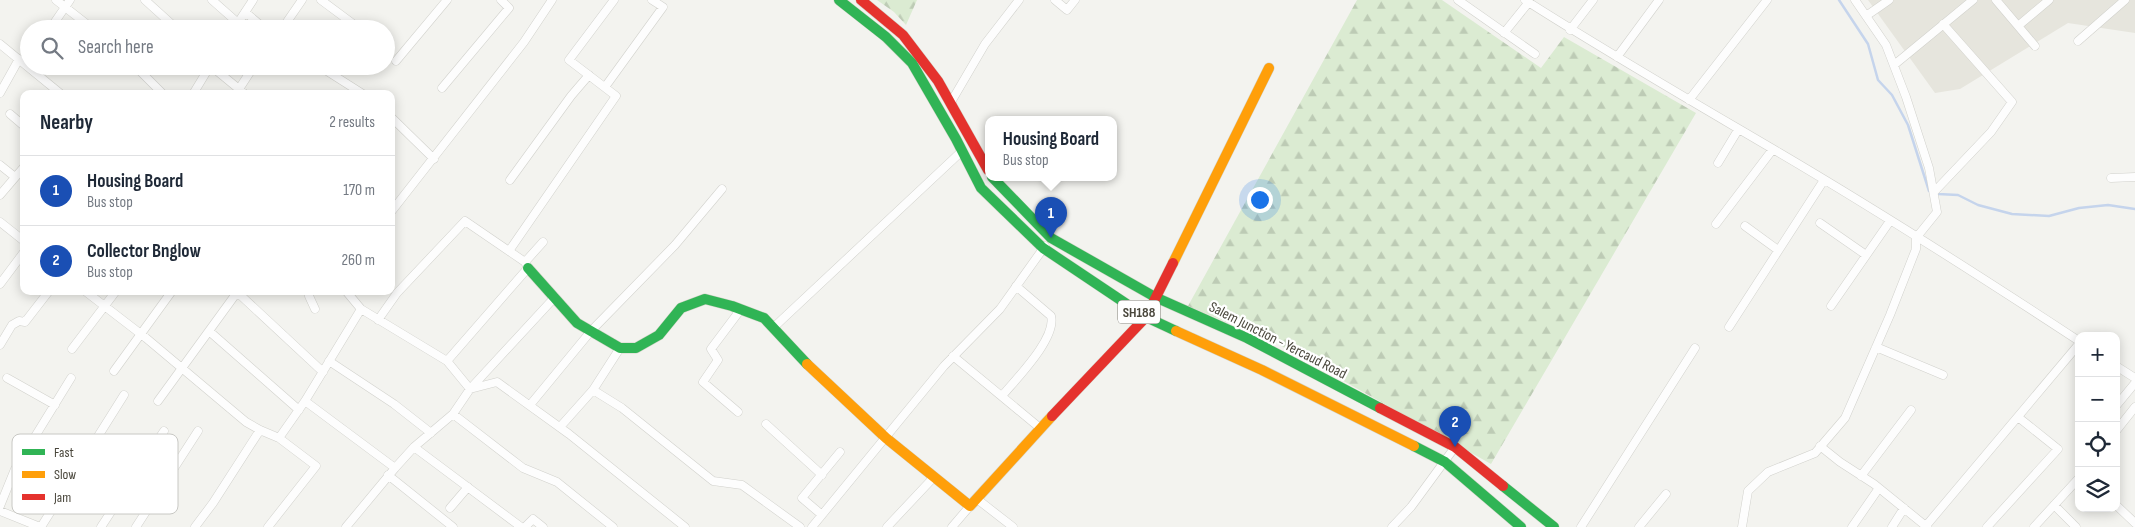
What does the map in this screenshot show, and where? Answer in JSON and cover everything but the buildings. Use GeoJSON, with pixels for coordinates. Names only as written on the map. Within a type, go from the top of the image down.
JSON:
{"type":"FeatureCollection","features":[{"type":"Feature","properties":{"kind":"main road","name":"SH188"},"geometry":{"type":"LineString","coordinates":[[839,0],[886,37],[912,63],[962,150],[981,188],[1044,248],[1146,317],[1262,370],[1444,462],[1521,527]]}},
{"type":"Feature","properties":{"kind":"main road"},"geometry":{"type":"LineString","coordinates":[[860,0],[903,35],[938,81],[985,164]]}},
{"type":"Feature","properties":{"kind":"main road"},"geometry":{"type":"LineString","coordinates":[[527,265],[577,323],[620,348],[636,348],[659,335],[682,308],[705,299],[741,309],[764,318],[824,381],[886,438],[934,477],[973,502],[1040,428],[1146,317],[1269,68]]}},
{"type":"Feature","properties":{"kind":"main road","name":"Salem Junction - Yercaud Road"},"geometry":{"type":"LineString","coordinates":[[996,181],[1051,238],[1155,297],[1247,338],[1455,447],[1554,527]]}},
{"type":"Feature","properties":{"kind":"street"},"geometry":{"type":"LineString","coordinates":[[56,0],[68,4],[84,20]]}},
{"type":"Feature","properties":{"kind":"street"},"geometry":{"type":"LineString","coordinates":[[145,0],[167,20]]}},
{"type":"Feature","properties":{"kind":"street"},"geometry":{"type":"LineString","coordinates":[[212,0],[230,20]]}},
{"type":"Feature","properties":{"kind":"street"},"geometry":{"type":"LineString","coordinates":[[240,20],[253,0]]}},
{"type":"Feature","properties":{"kind":"street"},"geometry":{"type":"LineString","coordinates":[[288,20],[302,0]]}},
{"type":"Feature","properties":{"kind":"street"},"geometry":{"type":"LineString","coordinates":[[322,0],[348,20]]}},
{"type":"Feature","properties":{"kind":"street"},"geometry":{"type":"LineString","coordinates":[[396,61],[447,0]]}},
{"type":"Feature","properties":{"kind":"street"},"geometry":{"type":"LineString","coordinates":[[442,88],[509,8],[501,0]]}},
{"type":"Feature","properties":{"kind":"street"},"geometry":{"type":"LineString","coordinates":[[395,207],[524,42],[552,0]]}},
{"type":"Feature","properties":{"kind":"street"},"geometry":{"type":"LineString","coordinates":[[509,251],[616,96],[569,60],[614,0]]}},
{"type":"Feature","properties":{"kind":"street"},"geometry":{"type":"LineString","coordinates":[[605,87],[663,7],[652,0]]}},
{"type":"Feature","properties":{"kind":"street"},"geometry":{"type":"LineString","coordinates":[[951,102],[985,44],[1019,0]]}},
{"type":"Feature","properties":{"kind":"street"},"geometry":{"type":"LineString","coordinates":[[1055,0],[1067,10],[1075,0]]}},
{"type":"Feature","properties":{"kind":"street"},"geometry":{"type":"LineString","coordinates":[[1458,0],[1534,54]]}},
{"type":"Feature","properties":{"kind":"street"},"geometry":{"type":"LineString","coordinates":[[1570,30],[1593,0]]}},
{"type":"Feature","properties":{"kind":"street"},"geometry":{"type":"LineString","coordinates":[[1617,58],[1659,0]]}},
{"type":"Feature","properties":{"kind":"street"},"geometry":{"type":"LineString","coordinates":[[1688,100],[1767,0]]}},
{"type":"Feature","properties":{"kind":"street"},"geometry":{"type":"LineString","coordinates":[[1742,527],[1748,491],[1768,472],[1815,453],[1845,418],[1916,249],[1916,238],[1937,212],[1929,168],[1894,64],[1886,45],[1855,0]]}},
{"type":"Feature","properties":{"kind":"street"},"geometry":{"type":"LineString","coordinates":[[1866,16],[1889,0]]}},
{"type":"Feature","properties":{"kind":"street"},"geometry":{"type":"LineString","coordinates":[[1894,64],[1973,0]]}},
{"type":"Feature","properties":{"kind":"street"},"geometry":{"type":"LineString","coordinates":[[1996,0],[2035,46]]}},
{"type":"Feature","properties":{"kind":"street"},"geometry":{"type":"LineString","coordinates":[[2018,26],[2049,0]]}},
{"type":"Feature","properties":{"kind":"street"},"geometry":{"type":"LineString","coordinates":[[1504,33],[1527,1],[1570,30],[1773,149],[1965,267],[2075,340]]}},
{"type":"Feature","properties":{"kind":"street"},"geometry":{"type":"LineString","coordinates":[[2078,42],[2121,1]]}},
{"type":"Feature","properties":{"kind":"street"},"geometry":{"type":"LineString","coordinates":[[56,20],[68,4]]}},
{"type":"Feature","properties":{"kind":"street"},"geometry":{"type":"LineString","coordinates":[[245,12],[254,20]]}},
{"type":"Feature","properties":{"kind":"street"},"geometry":{"type":"LineString","coordinates":[[1934,192],[1991,132],[2012,102],[1943,24]]}},
{"type":"Feature","properties":{"kind":"street"},"geometry":{"type":"LineString","coordinates":[[1,48],[20,58]]}},
{"type":"Feature","properties":{"kind":"street"},"geometry":{"type":"LineString","coordinates":[[0,93],[20,66]]}},
{"type":"Feature","properties":{"kind":"street"},"geometry":{"type":"LineString","coordinates":[[40,75],[57,90]]}},
{"type":"Feature","properties":{"kind":"street"},"geometry":{"type":"LineString","coordinates":[[144,75],[159,90]]}},
{"type":"Feature","properties":{"kind":"street"},"geometry":{"type":"LineString","coordinates":[[196,90],[205,75]]}},
{"type":"Feature","properties":{"kind":"street"},"geometry":{"type":"LineString","coordinates":[[222,75],[241,90]]}},
{"type":"Feature","properties":{"kind":"street"},"geometry":{"type":"LineString","coordinates":[[242,90],[250,75]]}},
{"type":"Feature","properties":{"kind":"street"},"geometry":{"type":"LineString","coordinates":[[333,75],[357,90]]}},
{"type":"Feature","properties":{"kind":"street"},"geometry":{"type":"LineString","coordinates":[[510,180],[571,96],[589,75]]}},
{"type":"Feature","properties":{"kind":"street"},"geometry":{"type":"LineString","coordinates":[[10,114],[20,123]]}},
{"type":"Feature","properties":{"kind":"street"},"geometry":{"type":"LineString","coordinates":[[395,121],[434,159]]}},
{"type":"Feature","properties":{"kind":"street"},"geometry":{"type":"LineString","coordinates":[[1718,164],[1738,130]]}},
{"type":"Feature","properties":{"kind":"street"},"geometry":{"type":"LineString","coordinates":[[1716,224],[1773,149]]}},
{"type":"Feature","properties":{"kind":"street"},"geometry":{"type":"LineString","coordinates":[[773,328],[962,150]]}},
{"type":"Feature","properties":{"kind":"street"},"geometry":{"type":"LineString","coordinates":[[0,165],[15,177]]}},
{"type":"Feature","properties":{"kind":"street"},"geometry":{"type":"LineString","coordinates":[[0,195],[20,171]]}},
{"type":"Feature","properties":{"kind":"street"},"geometry":{"type":"LineString","coordinates":[[2111,178],[2135,177]]}},
{"type":"Feature","properties":{"kind":"street"},"geometry":{"type":"LineString","coordinates":[[1729,327],[1824,180]]}},
{"type":"Feature","properties":{"kind":"street"},"geometry":{"type":"LineString","coordinates":[[530,405],[591,331],[675,245],[722,189]]}},
{"type":"Feature","properties":{"kind":"street"},"geometry":{"type":"LineString","coordinates":[[395,295],[465,221],[527,265]]}},
{"type":"Feature","properties":{"kind":"street"},"geometry":{"type":"LineString","coordinates":[[0,222],[20,237]]}},
{"type":"Feature","properties":{"kind":"street"},"geometry":{"type":"LineString","coordinates":[[1831,306],[1890,222]]}},
{"type":"Feature","properties":{"kind":"street"},"geometry":{"type":"LineString","coordinates":[[1820,223],[1866,255]]}},
{"type":"Feature","properties":{"kind":"street"},"geometry":{"type":"LineString","coordinates":[[1745,226],[1778,250]]}},
{"type":"Feature","properties":{"kind":"street"},"geometry":{"type":"LineString","coordinates":[[812,527],[953,356],[1000,309],[1051,238]]}},
{"type":"Feature","properties":{"kind":"street"},"geometry":{"type":"LineString","coordinates":[[447,360],[527,265],[543,242]]}},
{"type":"Feature","properties":{"kind":"street"},"geometry":{"type":"LineString","coordinates":[[0,284],[20,257]]}},
{"type":"Feature","properties":{"kind":"street"},"geometry":{"type":"LineString","coordinates":[[1002,396],[1048,337],[1053,323],[1051,316],[1016,286]]}},
{"type":"Feature","properties":{"kind":"street"},"geometry":{"type":"LineString","coordinates":[[0,345],[12,325],[19,320],[25,322],[46,295]]}},
{"type":"Feature","properties":{"kind":"street"},"geometry":{"type":"LineString","coordinates":[[90,295],[141,334],[246,422],[279,438],[316,466],[268,527]]}},
{"type":"Feature","properties":{"kind":"street"},"geometry":{"type":"LineString","coordinates":[[72,349],[113,295]]}},
{"type":"Feature","properties":{"kind":"street"},"geometry":{"type":"LineString","coordinates":[[114,371],[169,295]]}},
{"type":"Feature","properties":{"kind":"street"},"geometry":{"type":"LineString","coordinates":[[158,401],[236,295]]}},
{"type":"Feature","properties":{"kind":"street"},"geometry":{"type":"LineString","coordinates":[[241,295],[323,372]]}},
{"type":"Feature","properties":{"kind":"street"},"geometry":{"type":"LineString","coordinates":[[309,295],[315,309]]}},
{"type":"Feature","properties":{"kind":"street"},"geometry":{"type":"LineString","coordinates":[[349,295],[361,310],[447,360],[470,389]]}},
{"type":"Feature","properties":{"kind":"street"},"geometry":{"type":"LineString","coordinates":[[378,320],[395,295]]}},
{"type":"Feature","properties":{"kind":"street"},"geometry":{"type":"LineString","coordinates":[[346,527],[388,475],[414,447],[452,414],[470,389],[555,297]]}},
{"type":"Feature","properties":{"kind":"street"},"geometry":{"type":"LineString","coordinates":[[738,412],[703,382],[718,360],[711,349],[741,309]]}},
{"type":"Feature","properties":{"kind":"street"},"geometry":{"type":"LineString","coordinates":[[279,438],[305,401],[361,310]]}},
{"type":"Feature","properties":{"kind":"street"},"geometry":{"type":"LineString","coordinates":[[209,331],[299,410]]}},
{"type":"Feature","properties":{"kind":"street"},"geometry":{"type":"LineString","coordinates":[[1876,347],[1943,375]]}},
{"type":"Feature","properties":{"kind":"street"},"geometry":{"type":"LineString","coordinates":[[560,428],[593,390],[620,348]]}},
{"type":"Feature","properties":{"kind":"street"},"geometry":{"type":"LineString","coordinates":[[1580,527],[1695,348]]}},
{"type":"Feature","properties":{"kind":"street"},"geometry":{"type":"LineString","coordinates":[[1820,446],[1879,488],[1926,527],[2075,348]]}},
{"type":"Feature","properties":{"kind":"street"},"geometry":{"type":"LineString","coordinates":[[953,356],[1040,428]]}},
{"type":"Feature","properties":{"kind":"street"},"geometry":{"type":"LineString","coordinates":[[329,361],[394,404],[431,433]]}},
{"type":"Feature","properties":{"kind":"street"},"geometry":{"type":"LineString","coordinates":[[2120,369],[2135,378]]}},
{"type":"Feature","properties":{"kind":"street"},"geometry":{"type":"LineString","coordinates":[[7,378],[54,405]]}},
{"type":"Feature","properties":{"kind":"street"},"geometry":{"type":"LineString","coordinates":[[36,434],[71,378]]}},
{"type":"Feature","properties":{"kind":"street"},"geometry":{"type":"LineString","coordinates":[[470,389],[497,382],[560,428],[685,527]]}},
{"type":"Feature","properties":{"kind":"street"},"geometry":{"type":"LineString","coordinates":[[2120,401],[2135,383]]}},
{"type":"Feature","properties":{"kind":"street"},"geometry":{"type":"LineString","coordinates":[[593,390],[622,408],[713,481],[742,485],[800,527]]}},
{"type":"Feature","properties":{"kind":"street"},"geometry":{"type":"LineString","coordinates":[[99,434],[124,395]]}},
{"type":"Feature","properties":{"kind":"street"},"geometry":{"type":"LineString","coordinates":[[305,401],[395,468]]}},
{"type":"Feature","properties":{"kind":"street"},"geometry":{"type":"LineString","coordinates":[[2120,426],[2135,407]]}},
{"type":"Feature","properties":{"kind":"street"},"geometry":{"type":"LineString","coordinates":[[1861,476],[1911,410]]}},
{"type":"Feature","properties":{"kind":"street"},"geometry":{"type":"LineString","coordinates":[[452,414],[523,468],[557,482],[613,527]]}},
{"type":"Feature","properties":{"kind":"street"},"geometry":{"type":"LineString","coordinates":[[1987,527],[2058,449],[2018,416]]}},
{"type":"Feature","properties":{"kind":"street"},"geometry":{"type":"LineString","coordinates":[[766,424],[822,475]]}},
{"type":"Feature","properties":{"kind":"street"},"geometry":{"type":"LineString","coordinates":[[195,527],[260,430]]}},
{"type":"Feature","properties":{"kind":"street"},"geometry":{"type":"LineString","coordinates":[[178,462],[198,431]]}},
{"type":"Feature","properties":{"kind":"street"},"geometry":{"type":"LineString","coordinates":[[414,447],[523,527],[533,519],[543,527]]}},
{"type":"Feature","properties":{"kind":"street"},"geometry":{"type":"LineString","coordinates":[[1392,527],[1410,507],[1455,447]]}},
{"type":"Feature","properties":{"kind":"street"},"geometry":{"type":"LineString","coordinates":[[822,515],[802,498],[840,452]]}},
{"type":"Feature","properties":{"kind":"street"},"geometry":{"type":"LineString","coordinates":[[388,475],[453,527]]}},
{"type":"Feature","properties":{"kind":"street"},"geometry":{"type":"LineString","coordinates":[[0,506],[12,476]]}},
{"type":"Feature","properties":{"kind":"street"},"geometry":{"type":"LineString","coordinates":[[888,527],[934,477]]}},
{"type":"Feature","properties":{"kind":"street"},"geometry":{"type":"LineString","coordinates":[[2034,527],[2075,482]]}},
{"type":"Feature","properties":{"kind":"street"},"geometry":{"type":"LineString","coordinates":[[450,508],[468,487]]}},
{"type":"Feature","properties":{"kind":"street"},"geometry":{"type":"LineString","coordinates":[[1852,527],[1879,488]]}},
{"type":"Feature","properties":{"kind":"street"},"geometry":{"type":"LineString","coordinates":[[1639,527],[1666,494]]}},
{"type":"Feature","properties":{"kind":"street"},"geometry":{"type":"LineString","coordinates":[[952,527],[973,502],[1014,527]]}},
{"type":"Feature","properties":{"kind":"street"},"geometry":{"type":"LineString","coordinates":[[2054,505],[2076,527]]}},
{"type":"Feature","properties":{"kind":"street"},"geometry":{"type":"LineString","coordinates":[[1892,527],[1904,508]]}},
{"type":"Feature","properties":{"kind":"street"},"geometry":{"type":"LineString","coordinates":[[2120,509],[2135,523]]}},
{"type":"Feature","properties":{"kind":"street"},"geometry":{"type":"LineString","coordinates":[[0,512],[40,527],[48,514]]}},
{"type":"Feature","properties":{"kind":"street"},"geometry":{"type":"LineString","coordinates":[[101,527],[110,514]]}},
{"type":"Feature","properties":{"kind":"street"},"geometry":{"type":"LineString","coordinates":[[136,527],[144,514]]}},
{"type":"Feature","properties":{"kind":"shaded area"},"geometry":{"type":"Polygon","coordinates":[[[1868,0],[2135,0],[2135,33],[2068,23],[1960,89],[1935,93],[1868,0]]]}},
{"type":"Feature","properties":{"kind":"green space"},"geometry":{"type":"Polygon","coordinates":[[[877,0],[917,0],[906,25],[894,12],[877,0]]]}},
{"type":"Feature","properties":{"kind":"green space"},"geometry":{"type":"Polygon","coordinates":[[[1357,0],[1442,0],[1541,68],[1564,37],[1696,113],[1491,464],[1276,343],[1188,306],[1357,0]]]}},
{"type":"Feature","properties":{"kind":"waterway"},"geometry":{"type":"LineString","coordinates":[[1839,0],[1868,44],[1878,80],[1892,95],[1908,125],[1929,191],[1938,194],[1958,195],[1978,205],[2012,214],[2049,216],[2079,208],[2108,205],[2135,209]]}},
{"type":"Feature","properties":{"kind":"traffic: fast"},"geometry":{"type":"LineString","coordinates":[[839,0],[886,37],[912,63],[956,139],[981,188],[1043,248],[1146,317],[1176,331]]}},
{"type":"Feature","properties":{"kind":"traffic: fast"},"geometry":{"type":"LineString","coordinates":[[996,181],[1051,238],[1155,297],[1247,338],[1380,408]]}},
{"type":"Feature","properties":{"kind":"traffic: fast"},"geometry":{"type":"LineString","coordinates":[[528,268],[577,323],[620,348],[636,348],[659,335],[681,308],[705,299],[732,306],[764,318],[807,364]]}},
{"type":"Feature","properties":{"kind":"traffic: fast"},"geometry":{"type":"LineString","coordinates":[[1414,446],[1445,462],[1521,527]]}},
{"type":"Feature","properties":{"kind":"traffic: fast"},"geometry":{"type":"LineString","coordinates":[[1503,486],[1554,527]]}},
{"type":"Feature","properties":{"kind":"traffic: slow"},"geometry":{"type":"LineString","coordinates":[[1173,263],[1269,68]]}},
{"type":"Feature","properties":{"kind":"traffic: slow"},"geometry":{"type":"LineString","coordinates":[[1176,331],[1262,370],[1414,446]]}},
{"type":"Feature","properties":{"kind":"traffic: slow"},"geometry":{"type":"LineString","coordinates":[[807,364],[886,438],[970,506],[1052,416]]}},
{"type":"Feature","properties":{"kind":"traffic: jam"},"geometry":{"type":"LineString","coordinates":[[861,0],[903,35],[938,81],[985,165]]}},
{"type":"Feature","properties":{"kind":"traffic: jam"},"geometry":{"type":"LineString","coordinates":[[1052,416],[1146,317],[1173,263]]}},
{"type":"Feature","properties":{"kind":"traffic: jam"},"geometry":{"type":"LineString","coordinates":[[1380,408],[1455,447],[1503,486]]}},
{"type":"Feature","properties":{"kind":"place","name":"Housing Board"},"geometry":{"type":"Point","coordinates":[1051,238]}},
{"type":"Feature","properties":{"kind":"place","name":"Collector Bnglow"},"geometry":{"type":"Point","coordinates":[1455,447]}}]}
